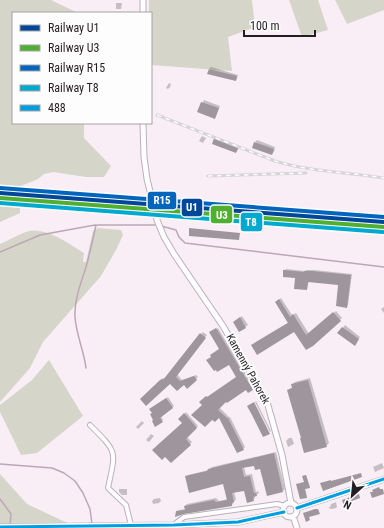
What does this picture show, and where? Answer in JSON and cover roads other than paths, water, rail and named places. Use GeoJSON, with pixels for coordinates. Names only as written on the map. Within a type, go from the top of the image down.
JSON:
{"type":"FeatureCollection","features":[{"type":"Feature","properties":{"kind":"street"},"geometry":{"type":"LineString","coordinates":[[143,0],[143,12]]}},
{"type":"Feature","properties":{"kind":"street","name":"Kamenný Pahorek"},"geometry":{"type":"LineString","coordinates":[[143,124],[144,157],[147,179],[151,200],[162,230],[168,244],[182,267],[231,339],[267,402],[282,456],[291,503]]}},
{"type":"Feature","properties":{"kind":"street"},"geometry":{"type":"LineString","coordinates":[[90,425],[109,444],[113,452],[114,460],[108,488],[126,505],[131,525]]}},
{"type":"Feature","properties":{"kind":"street"},"geometry":{"type":"LineString","coordinates":[[297,508],[384,479]]}},
{"type":"Feature","properties":{"kind":"street"},"geometry":{"type":"LineString","coordinates":[[176,525],[176,523],[184,517],[276,504],[285,506],[291,503],[297,508]]}},
{"type":"Feature","properties":{"kind":"street"},"geometry":{"type":"LineString","coordinates":[[284,512],[285,506]]}},
{"type":"Feature","properties":{"kind":"street"},"geometry":{"type":"LineString","coordinates":[[293,516],[297,508]]}},
{"type":"Feature","properties":{"kind":"street"},"geometry":{"type":"LineString","coordinates":[[0,526],[168,526],[238,522],[284,512]]}},
{"type":"Feature","properties":{"kind":"street"},"geometry":{"type":"LineString","coordinates":[[284,512],[288,516],[293,516]]}},
{"type":"Feature","properties":{"kind":"street"},"geometry":{"type":"LineString","coordinates":[[293,516],[297,528]]}},
{"type":"Feature","properties":{"kind":"waterway"},"geometry":{"type":"LineString","coordinates":[[0,252],[40,235],[95,225],[157,225]]}},
{"type":"Feature","properties":{"kind":"waterway"},"geometry":{"type":"LineString","coordinates":[[86,368],[77,330],[75,311],[78,292],[96,225]]}},
{"type":"Feature","properties":{"kind":"waterway"},"geometry":{"type":"LineString","coordinates":[[161,226],[176,230],[179,237],[185,243],[384,267]]}},
{"type":"Feature","properties":{"kind":"waterway"},"geometry":{"type":"LineString","coordinates":[[0,464],[52,468],[64,473],[75,481],[83,493],[90,509],[92,524]]}},
{"type":"Feature","properties":{"kind":"waterway"},"geometry":{"type":"LineString","coordinates":[[0,499],[11,514],[10,526]]}},
{"type":"Feature","properties":{"kind":"railway"},"geometry":{"type":"LineString","coordinates":[[157,115],[275,161],[289,165],[316,170],[384,178]]}},
{"type":"Feature","properties":{"kind":"railway"},"geometry":{"type":"LineString","coordinates":[[208,176],[306,173]]}},
{"type":"Feature","properties":{"kind":"rail line","name":"R15"},"geometry":{"type":"LineString","coordinates":[[0,188],[384,217]]}},
{"type":"Feature","properties":{"kind":"rail line","name":"U1"},"geometry":{"type":"LineString","coordinates":[[0,193],[384,222]]}},
{"type":"Feature","properties":{"kind":"rail line","name":"U3"},"geometry":{"type":"LineString","coordinates":[[0,198],[384,227]]}},
{"type":"Feature","properties":{"kind":"rail line","name":"T8"},"geometry":{"type":"LineString","coordinates":[[0,203],[383,232]]}}]}
